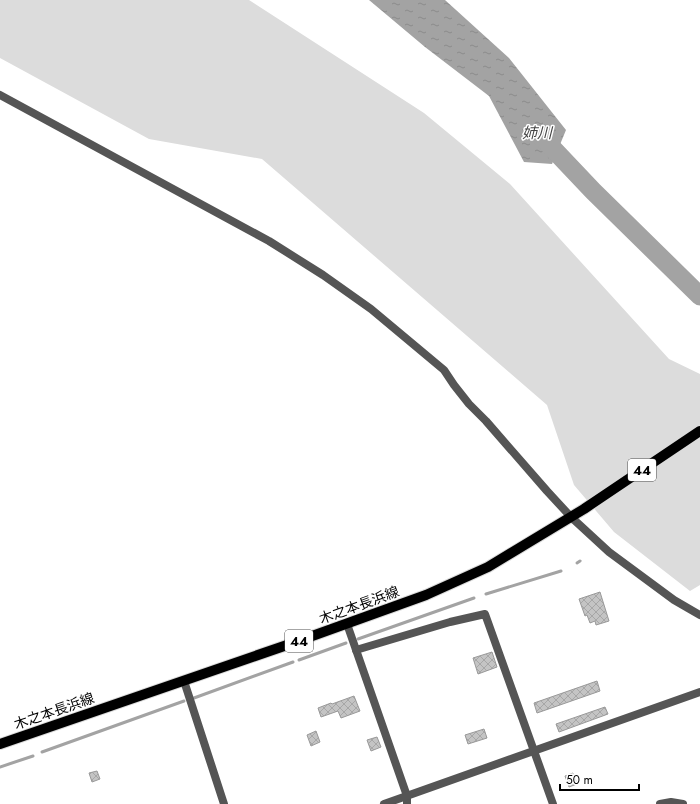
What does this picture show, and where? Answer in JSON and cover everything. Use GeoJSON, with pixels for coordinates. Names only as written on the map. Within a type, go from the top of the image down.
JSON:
{"type":"FeatureCollection","features":[{"type":"Feature","properties":{"kind":"main road","name":"木之本長浜線"},"geometry":{"type":"LineString","coordinates":[[0,744],[347,624],[426,595],[488,567],[584,509],[700,431]]}},
{"type":"Feature","properties":{"kind":"street"},"geometry":{"type":"LineString","coordinates":[[0,95],[269,241],[323,275],[371,309],[444,370],[469,404],[571,517],[609,552],[674,600],[700,615]]}},
{"type":"Feature","properties":{"kind":"street"},"geometry":{"type":"LineString","coordinates":[[356,650],[450,622],[485,614],[553,804]]}},
{"type":"Feature","properties":{"kind":"street"},"geometry":{"type":"LineString","coordinates":[[347,624],[407,800]]}},
{"type":"Feature","properties":{"kind":"street"},"geometry":{"type":"LineString","coordinates":[[184,681],[224,804]]}},
{"type":"Feature","properties":{"kind":"street"},"geometry":{"type":"LineString","coordinates":[[384,804],[407,800],[534,751],[700,692]]}},
{"type":"Feature","properties":{"kind":"street"},"geometry":{"type":"LineString","coordinates":[[660,804],[671,802],[683,804]]}},
{"type":"Feature","properties":{"kind":"shaded area"},"geometry":{"type":"Polygon","coordinates":[[[0,0],[249,0],[424,113],[510,184],[669,359],[700,374],[700,585],[690,591],[614,532],[574,485],[547,405],[262,159],[149,139],[0,58],[0,0]]]}},
{"type":"Feature","properties":{"kind":"water","name":"姉川"},"geometry":{"type":"Polygon","coordinates":[[[369,0],[445,0],[509,58],[566,130],[552,164],[524,162],[489,96],[425,47],[369,0]]]}},
{"type":"Feature","properties":{"kind":"building"},"geometry":{"type":"Polygon","coordinates":[[[600,592],[609,621],[596,625],[595,621],[590,623],[587,615],[585,616],[579,599],[600,592]]]}},
{"type":"Feature","properties":{"kind":"building"},"geometry":{"type":"Polygon","coordinates":[[[492,652],[497,667],[478,674],[473,658],[492,652]]]}},
{"type":"Feature","properties":{"kind":"building"},"geometry":{"type":"Polygon","coordinates":[[[597,681],[600,691],[537,713],[534,703],[597,681]]]}},
{"type":"Feature","properties":{"kind":"building"},"geometry":{"type":"Polygon","coordinates":[[[354,696],[360,711],[341,718],[338,711],[321,717],[318,708],[354,696]]]}},
{"type":"Feature","properties":{"kind":"building"},"geometry":{"type":"Polygon","coordinates":[[[605,707],[608,714],[559,732],[556,724],[605,707]]]}},
{"type":"Feature","properties":{"kind":"building"},"geometry":{"type":"Polygon","coordinates":[[[484,729],[487,738],[468,744],[465,735],[484,729]]]}},
{"type":"Feature","properties":{"kind":"building"},"geometry":{"type":"Polygon","coordinates":[[[316,731],[320,742],[311,746],[307,735],[316,731]]]}},
{"type":"Feature","properties":{"kind":"building"},"geometry":{"type":"Polygon","coordinates":[[[377,737],[381,747],[371,751],[367,740],[377,737]]]}},
{"type":"Feature","properties":{"kind":"building"},"geometry":{"type":"Polygon","coordinates":[[[97,771],[100,779],[92,782],[89,773],[97,771]]]}},
{"type":"Feature","properties":{"kind":"building"},"geometry":{"type":"Polygon","coordinates":[[[573,773],[577,784],[569,787],[565,776],[573,773]]]}},
{"type":"Feature","properties":{"kind":"waterway","name":"姉川"},"geometry":{"type":"LineString","coordinates":[[539,134],[593,191],[700,296]]}},
{"type":"Feature","properties":{"kind":"waterway"},"geometry":{"type":"LineString","coordinates":[[486,594],[561,571]]}},
{"type":"Feature","properties":{"kind":"waterway"},"geometry":{"type":"LineString","coordinates":[[358,639],[474,598]]}},
{"type":"Feature","properties":{"kind":"waterway"},"geometry":{"type":"LineString","coordinates":[[299,660],[346,643]]}},
{"type":"Feature","properties":{"kind":"waterway"},"geometry":{"type":"LineString","coordinates":[[194,698],[293,662]]}},
{"type":"Feature","properties":{"kind":"waterway"},"geometry":{"type":"LineString","coordinates":[[42,752],[184,701]]}},
{"type":"Feature","properties":{"kind":"waterway"},"geometry":{"type":"LineString","coordinates":[[0,767],[33,756]]}}]}
